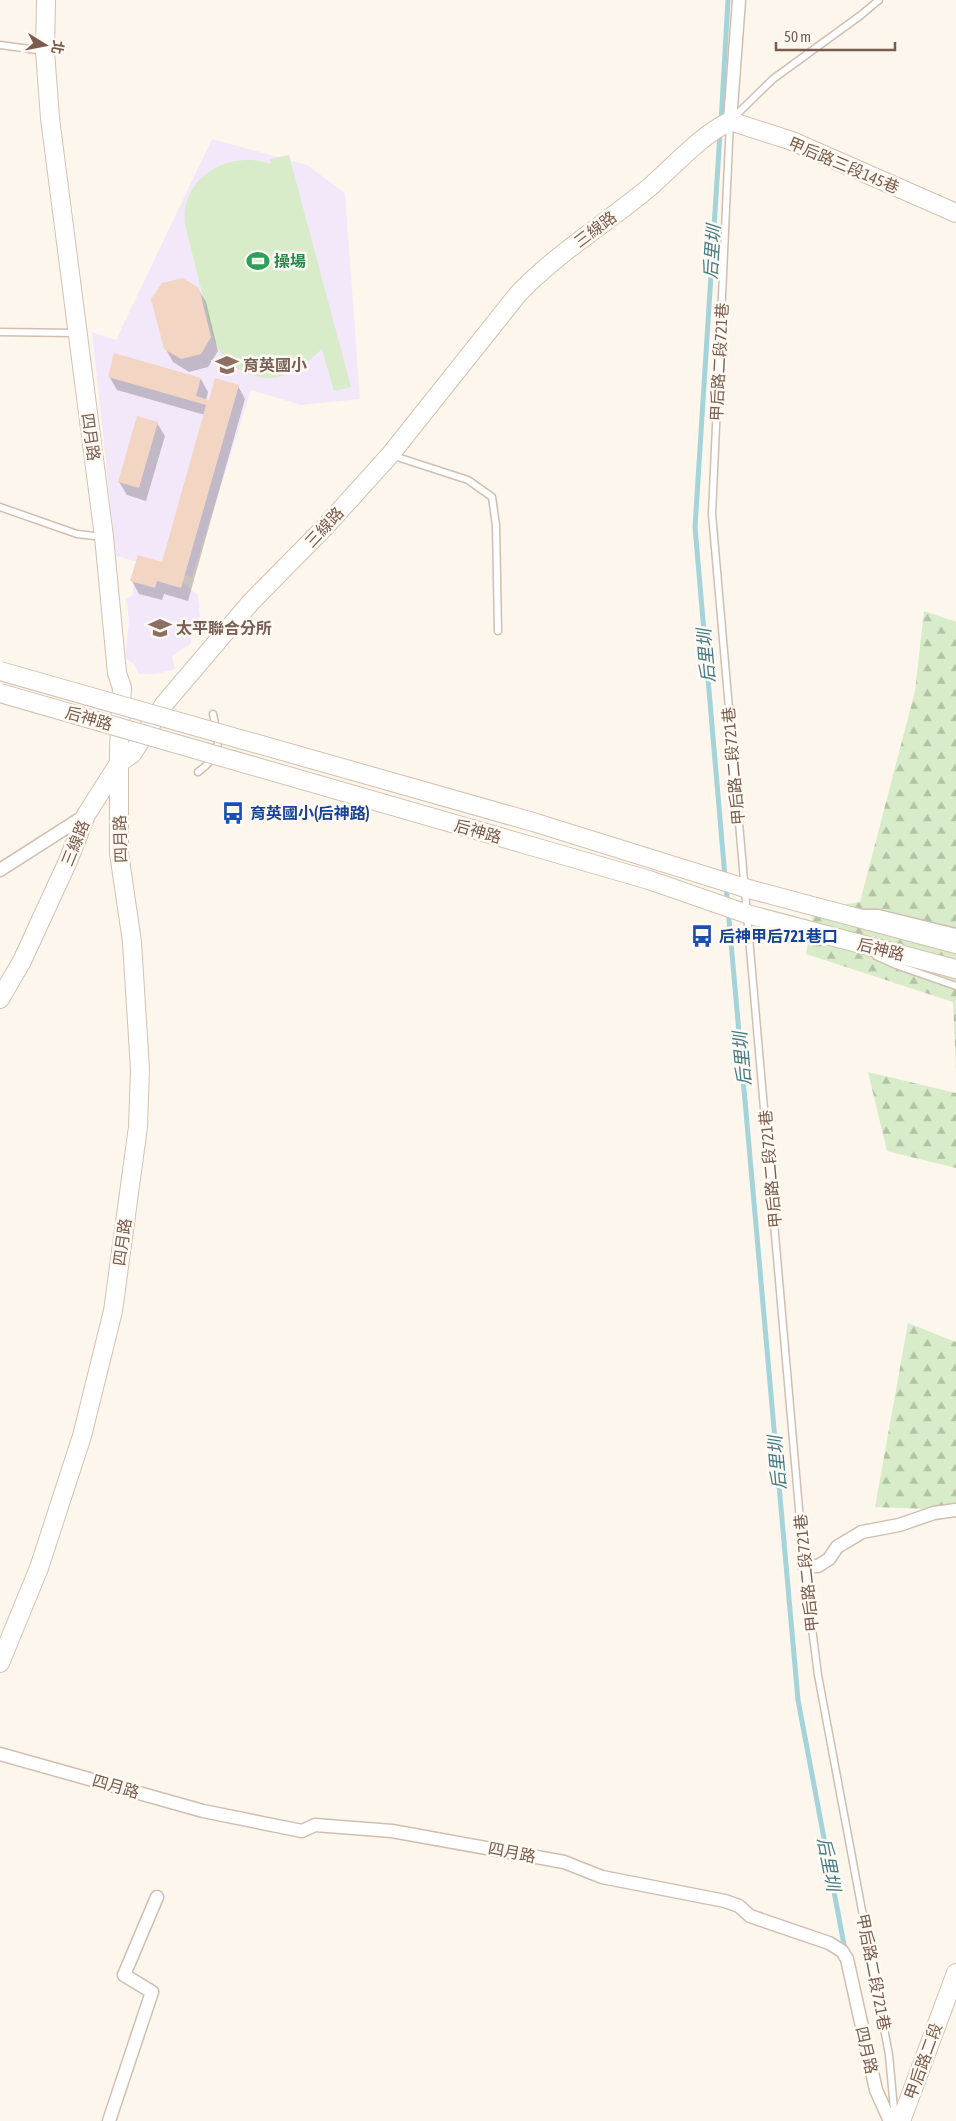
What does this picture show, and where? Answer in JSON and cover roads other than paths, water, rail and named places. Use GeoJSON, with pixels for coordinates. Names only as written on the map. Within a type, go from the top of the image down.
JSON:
{"type":"FeatureCollection","features":[{"type":"Feature","properties":{"kind":"street","name":"四月路"},"geometry":{"type":"LineString","coordinates":[[0,1663],[39,1568],[82,1436],[113,1310],[137,1136],[140,1069],[132,942],[119,853],[119,762],[122,688],[117,673],[104,537],[50,118],[45,51],[46,0]]}},
{"type":"Feature","properties":{"kind":"street"},"geometry":{"type":"LineString","coordinates":[[730,121],[739,0]]}},
{"type":"Feature","properties":{"kind":"street","name":"甲后路三段145巷"},"geometry":{"type":"LineString","coordinates":[[730,121],[792,141],[956,213]]}},
{"type":"Feature","properties":{"kind":"street","name":"三線路"},"geometry":{"type":"LineString","coordinates":[[0,999],[22,961],[68,861],[86,815],[119,762],[132,754],[165,703],[244,610],[324,528],[390,455],[518,294],[542,269],[651,186],[698,141],[730,121]]}},
{"type":"Feature","properties":{"kind":"street","name":"后神路"},"geometry":{"type":"LineString","coordinates":[[0,671],[533,822],[745,888],[956,944]]}},
{"type":"Feature","properties":{"kind":"street","name":"后神路"},"geometry":{"type":"LineString","coordinates":[[0,693],[649,880],[747,914],[956,969]]}},
{"type":"Feature","properties":{"kind":"street"},"geometry":{"type":"LineString","coordinates":[[0,870],[86,815]]}},
{"type":"Feature","properties":{"kind":"street"},"geometry":{"type":"LineString","coordinates":[[804,1566],[818,1566],[829,1559],[837,1547],[862,1532],[899,1525],[934,1513],[956,1510]]}},
{"type":"Feature","properties":{"kind":"street","name":"四月路"},"geometry":{"type":"LineString","coordinates":[[0,1754],[203,1811],[302,1830],[315,1825],[392,1831],[564,1862],[602,1877],[739,1906],[750,1916],[829,1943],[842,1951],[847,1959],[876,2090],[890,2121]]}},
{"type":"Feature","properties":{"kind":"street"},"geometry":{"type":"LineString","coordinates":[[109,2121],[152,1992],[124,1974],[157,1897]]}},
{"type":"Feature","properties":{"kind":"street","name":"甲后路二段"},"geometry":{"type":"LineString","coordinates":[[901,2121],[956,1973]]}},
{"type":"Feature","properties":{"kind":"lane"},"geometry":{"type":"LineString","coordinates":[[730,121],[774,78],[862,16],[879,0]]}},
{"type":"Feature","properties":{"kind":"lane"},"geometry":{"type":"LineString","coordinates":[[0,45],[45,51]]}},
{"type":"Feature","properties":{"kind":"lane","name":"甲后路二段721巷"},"geometry":{"type":"LineString","coordinates":[[730,121],[712,514],[804,1566],[818,1675],[889,2055],[895,2121]]}},
{"type":"Feature","properties":{"kind":"lane"},"geometry":{"type":"LineString","coordinates":[[0,332],[77,333]]}},
{"type":"Feature","properties":{"kind":"lane"},"geometry":{"type":"LineString","coordinates":[[390,455],[468,480],[492,497],[496,525],[498,631]]}},
{"type":"Feature","properties":{"kind":"lane"},"geometry":{"type":"LineString","coordinates":[[0,507],[77,534],[104,537]]}},
{"type":"Feature","properties":{"kind":"lane"},"geometry":{"type":"LineString","coordinates":[[198,772],[213,761],[218,743],[213,714]]}},
{"type":"Feature","properties":{"kind":"lane"},"geometry":{"type":"LineString","coordinates":[[840,913],[878,913],[956,932]]}},
{"type":"Feature","properties":{"kind":"lane"},"geometry":{"type":"LineString","coordinates":[[838,938],[896,965],[956,986]]}},
{"type":"Feature","properties":{"kind":"waterway","name":"后里圳"},"geometry":{"type":"LineString","coordinates":[[721,122],[728,0]]}},
{"type":"Feature","properties":{"kind":"waterway","name":"后里圳"},"geometry":{"type":"LineString","coordinates":[[720,133],[695,527],[725,877]]}},
{"type":"Feature","properties":{"kind":"waterway","name":"后里圳"},"geometry":{"type":"LineString","coordinates":[[726,886],[798,1700],[845,1950]]}},
{"type":"Feature","properties":{"kind":"place","name":"操場"},"geometry":{"type":"Point","coordinates":[258,261]}},
{"type":"Feature","properties":{"kind":"place","name":"育英國小"},"geometry":{"type":"Point","coordinates":[227,365]}},
{"type":"Feature","properties":{"kind":"place","name":"太平聯合分所"},"geometry":{"type":"Point","coordinates":[160,628]}},
{"type":"Feature","properties":{"kind":"place","name":"育英國小(后神路)"},"geometry":{"type":"Point","coordinates":[233,813]}},
{"type":"Feature","properties":{"kind":"place","name":"后神甲后721巷口"},"geometry":{"type":"Point","coordinates":[702,936]}}]}
